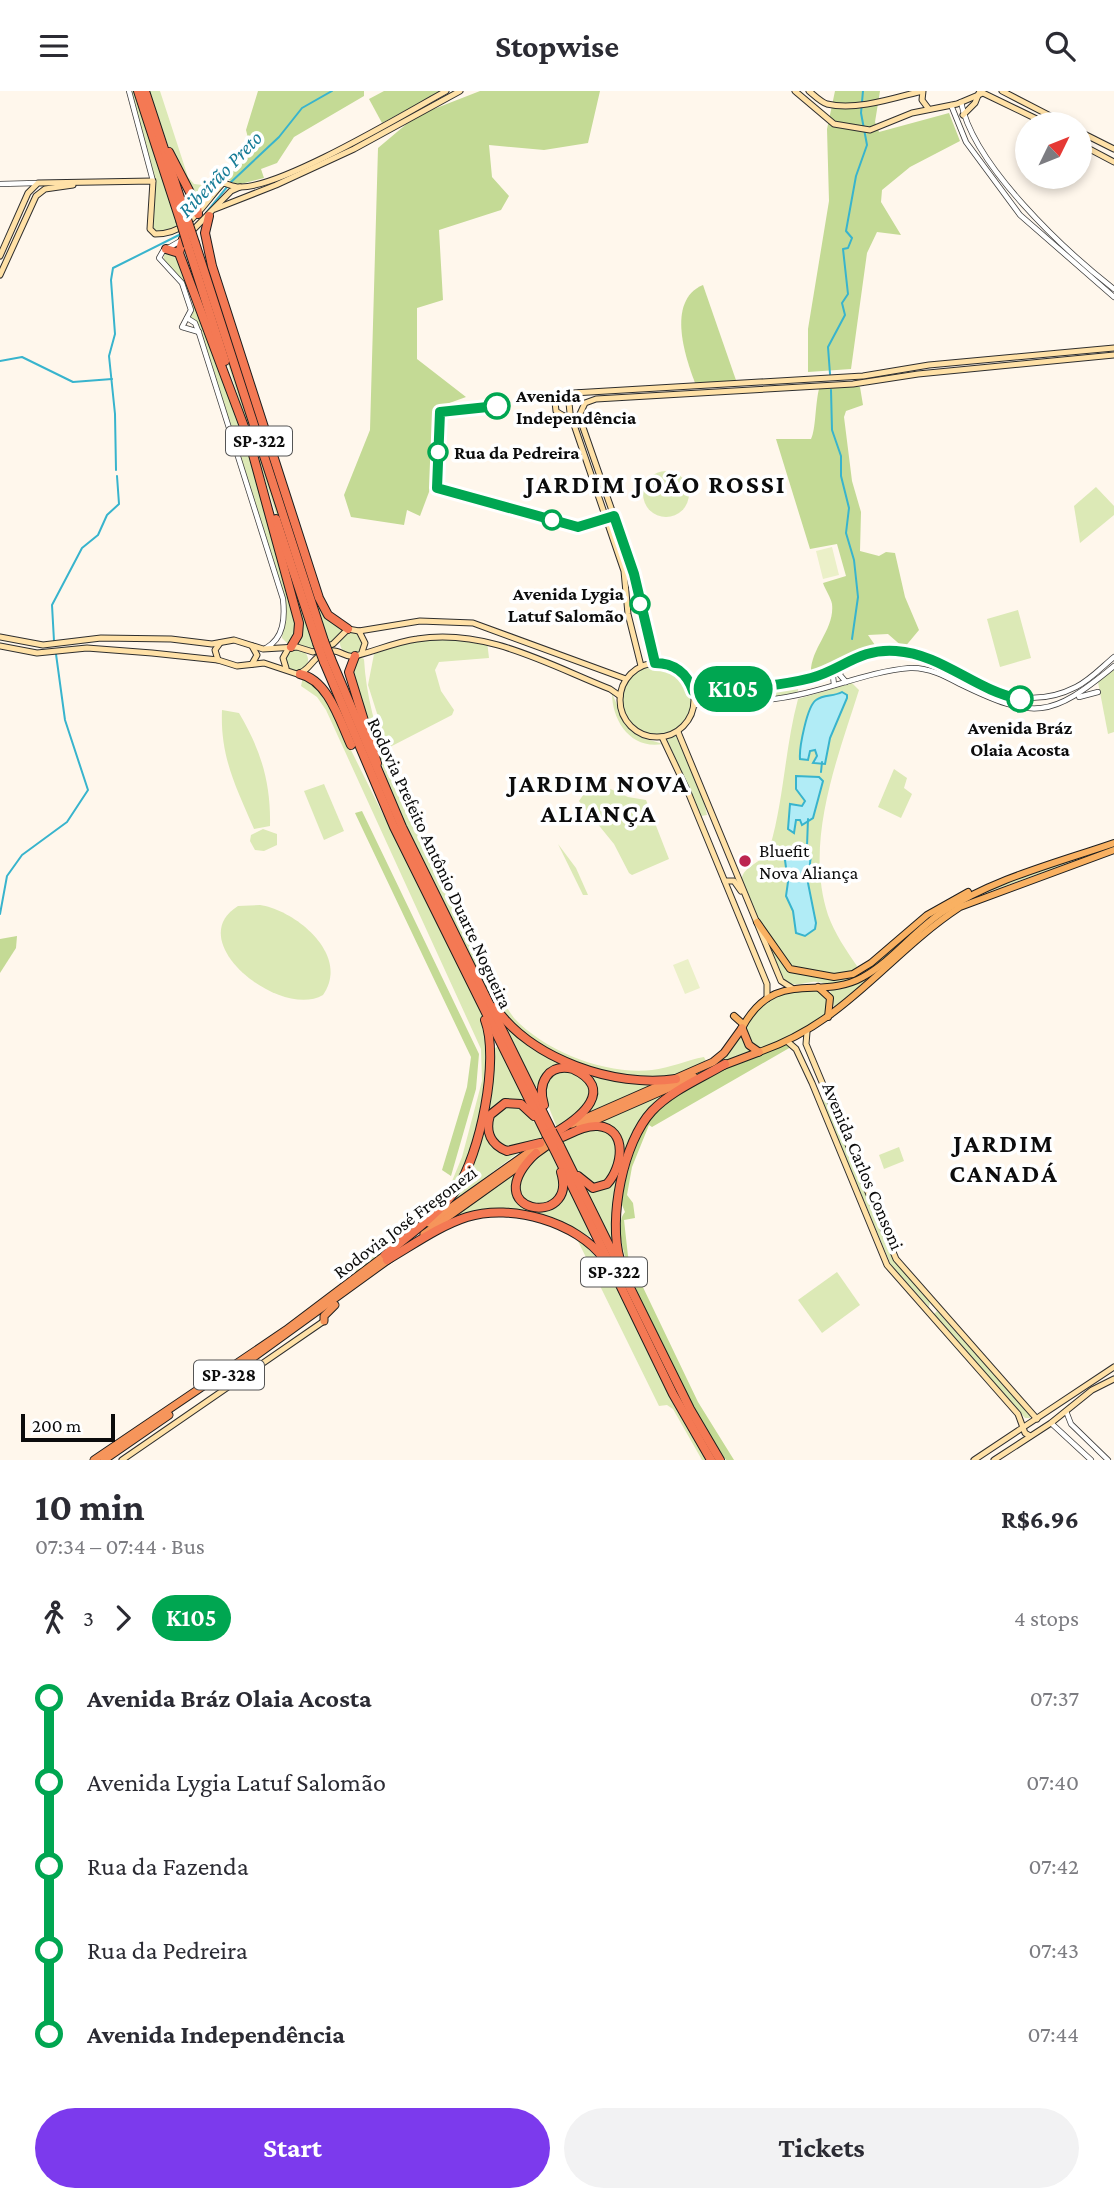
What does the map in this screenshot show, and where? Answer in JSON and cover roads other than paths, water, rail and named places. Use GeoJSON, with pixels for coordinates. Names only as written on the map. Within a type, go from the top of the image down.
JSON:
{"type":"FeatureCollection","features":[{"type":"Feature","properties":{"kind":"highway","name":"Rodovia Prefeito Antônio Duarte Nogueira"},"geometry":{"type":"LineString","coordinates":[[138,91],[183,220]]}},
{"type":"Feature","properties":{"kind":"highway","name":"Rodovia Prefeito Antônio Duarte Nogueira"},"geometry":{"type":"LineString","coordinates":[[145,91],[249,440],[321,642],[388,806],[554,1138],[710,1460]]}},
{"type":"Feature","properties":{"kind":"highway"},"geometry":{"type":"LineString","coordinates":[[153,114],[194,199],[198,214]]}},
{"type":"Feature","properties":{"kind":"highway"},"geometry":{"type":"LineString","coordinates":[[194,199],[200,205],[211,209],[205,233],[209,259],[321,603],[332,619],[348,629]]}},
{"type":"Feature","properties":{"kind":"highway"},"geometry":{"type":"LineString","coordinates":[[195,229],[205,233]]}},
{"type":"Feature","properties":{"kind":"highway","name":"Rodovia Prefeito Antônio Duarte Nogueira"},"geometry":{"type":"LineString","coordinates":[[189,243],[206,280],[312,603],[321,642]]}},
{"type":"Feature","properties":{"kind":"highway"},"geometry":{"type":"LineString","coordinates":[[179,253],[189,243]]}},
{"type":"Feature","properties":{"kind":"highway"},"geometry":{"type":"LineString","coordinates":[[166,249],[179,253]]}},
{"type":"Feature","properties":{"kind":"highway"},"geometry":{"type":"LineString","coordinates":[[179,253],[249,440],[299,623],[298,635],[290,648]]}},
{"type":"Feature","properties":{"kind":"highway"},"geometry":{"type":"LineString","coordinates":[[206,280],[243,368]]}},
{"type":"Feature","properties":{"kind":"highway"},"geometry":{"type":"LineString","coordinates":[[290,512],[312,603]]}},
{"type":"Feature","properties":{"kind":"highway"},"geometry":{"type":"LineString","coordinates":[[358,654],[349,672],[388,806]]}},
{"type":"Feature","properties":{"kind":"highway"},"geometry":{"type":"LineString","coordinates":[[300,674],[313,678],[322,688],[388,806]]}},
{"type":"Feature","properties":{"kind":"highway"},"geometry":{"type":"LineString","coordinates":[[472,978],[509,1025],[549,1052],[614,1076],[651,1081],[676,1079]]}},
{"type":"Feature","properties":{"kind":"highway"},"geometry":{"type":"LineString","coordinates":[[386,1258],[452,1195],[470,1159],[492,1065],[487,1025],[472,978]]}},
{"type":"Feature","properties":{"kind":"highway"},"geometry":{"type":"LineString","coordinates":[[742,1026],[748,1045],[759,1052]]}},
{"type":"Feature","properties":{"kind":"highway","name":"Rodovia José Fregonezi"},"geometry":{"type":"LineString","coordinates":[[104,1456],[286,1330],[554,1138],[717,1059],[742,1026]]}},
{"type":"Feature","properties":{"kind":"highway","name":"Rodovia José Fregonezi"},"geometry":{"type":"LineString","coordinates":[[104,1456],[352,1287],[386,1258],[540,1143],[759,1052]]}},
{"type":"Feature","properties":{"kind":"highway"},"geometry":{"type":"LineString","coordinates":[[632,1301],[620,1258],[615,1223],[619,1193],[636,1138],[646,1118],[664,1100],[725,1065]]}},
{"type":"Feature","properties":{"kind":"highway"},"geometry":{"type":"LineString","coordinates":[[536,1153],[517,1174],[516,1192],[528,1207],[546,1208],[558,1201],[563,1188],[554,1138],[541,1094],[543,1080],[558,1069],[576,1071],[590,1083],[592,1100],[583,1114],[554,1138]]}},
{"type":"Feature","properties":{"kind":"highway"},"geometry":{"type":"LineString","coordinates":[[540,1143],[517,1151],[502,1150],[490,1138],[489,1118],[502,1104],[518,1103],[530,1111],[554,1138],[582,1182],[596,1188],[612,1178],[620,1148],[615,1135],[602,1127],[589,1127],[554,1138]]}},
{"type":"Feature","properties":{"kind":"highway"},"geometry":{"type":"LineString","coordinates":[[386,1258],[465,1217],[490,1213],[516,1215],[560,1226],[583,1239],[602,1256],[632,1301]]}},
{"type":"Feature","properties":{"kind":"highway"},"geometry":{"type":"LineString","coordinates":[[324,1321],[324,1315],[352,1287]]}},
{"type":"Feature","properties":{"kind":"highway","name":"Rodovia Prefeito Antônio Duarte Nogueira"},"geometry":{"type":"LineString","coordinates":[[632,1301],[699,1427],[720,1460]]}},
{"type":"Feature","properties":{"kind":"highway"},"geometry":{"type":"LineString","coordinates":[[92,1460],[104,1456]]}},
{"type":"Feature","properties":{"kind":"main road"},"geometry":{"type":"LineString","coordinates":[[211,209],[215,194],[222,184],[240,187],[257,183],[357,141],[446,91]]}},
{"type":"Feature","properties":{"kind":"main road"},"geometry":{"type":"LineString","coordinates":[[0,256],[28,193],[38,183],[150,181],[154,192],[149,225],[152,233],[160,235],[178,230],[198,214],[259,192],[387,133],[460,91]]}},
{"type":"Feature","properties":{"kind":"main road"},"geometry":{"type":"LineString","coordinates":[[795,91],[834,124],[860,130],[870,130],[928,108],[951,105],[979,93],[989,94],[1025,112]]}},
{"type":"Feature","properties":{"kind":"main road"},"geometry":{"type":"LineString","coordinates":[[809,91],[822,102],[826,110],[820,113]]}},
{"type":"Feature","properties":{"kind":"main road"},"geometry":{"type":"LineString","coordinates":[[813,106],[822,102],[861,104],[922,91],[922,100],[928,108]]}},
{"type":"Feature","properties":{"kind":"main road"},"geometry":{"type":"LineString","coordinates":[[962,101],[964,91]]}},
{"type":"Feature","properties":{"kind":"main road"},"geometry":{"type":"LineString","coordinates":[[1002,91],[1043,112]]}},
{"type":"Feature","properties":{"kind":"main road"},"geometry":{"type":"LineString","coordinates":[[963,115],[975,103],[979,93]]}},
{"type":"Feature","properties":{"kind":"main road"},"geometry":{"type":"LineString","coordinates":[[1092,138],[1114,149]]}},
{"type":"Feature","properties":{"kind":"main road"},"geometry":{"type":"LineString","coordinates":[[1092,150],[1114,162]]}},
{"type":"Feature","properties":{"kind":"main road"},"geometry":{"type":"LineString","coordinates":[[1,272],[40,192],[86,182]]}},
{"type":"Feature","properties":{"kind":"main road"},"geometry":{"type":"LineString","coordinates":[[212,183],[215,194]]}},
{"type":"Feature","properties":{"kind":"main road"},"geometry":{"type":"LineString","coordinates":[[257,183],[259,192]]}},
{"type":"Feature","properties":{"kind":"main road"},"geometry":{"type":"LineString","coordinates":[[230,186],[236,199]]}},
{"type":"Feature","properties":{"kind":"main road"},"geometry":{"type":"LineString","coordinates":[[189,243],[195,229],[230,186]]}},
{"type":"Feature","properties":{"kind":"main road"},"geometry":{"type":"LineString","coordinates":[[16,219],[24,222]]}},
{"type":"Feature","properties":{"kind":"main road"},"geometry":{"type":"LineString","coordinates":[[579,416],[572,418],[556,411],[555,402],[566,394],[863,376],[929,365],[1114,348]]}},
{"type":"Feature","properties":{"kind":"main road"},"geometry":{"type":"LineString","coordinates":[[655,663],[634,574],[579,416],[585,403],[596,399],[853,384],[918,374],[1114,355]]}},
{"type":"Feature","properties":{"kind":"main road"},"geometry":{"type":"LineString","coordinates":[[579,393],[569,403],[572,418],[625,574],[628,614],[641,666]]}},
{"type":"Feature","properties":{"kind":"main road"},"geometry":{"type":"LineString","coordinates":[[605,517],[614,516]]}},
{"type":"Feature","properties":{"kind":"main road"},"geometry":{"type":"LineString","coordinates":[[0,646],[37,653],[121,638],[220,643],[234,641],[263,649],[290,648],[313,652],[333,644],[348,629],[359,631],[420,621],[473,623],[626,679]]}},
{"type":"Feature","properties":{"kind":"main road"},"geometry":{"type":"LineString","coordinates":[[358,654],[365,643],[359,631]]}},
{"type":"Feature","properties":{"kind":"main road"},"geometry":{"type":"LineString","coordinates":[[0,637],[55,648],[87,648],[218,660],[237,666],[275,665],[300,674],[316,656],[332,650],[358,654],[416,639],[461,636],[500,644],[610,688],[620,696]]}},
{"type":"Feature","properties":{"kind":"main road"},"geometry":{"type":"LineString","coordinates":[[218,660],[215,650],[220,643]]}},
{"type":"Feature","properties":{"kind":"main road"},"geometry":{"type":"LineString","coordinates":[[251,646],[257,655],[252,664]]}},
{"type":"Feature","properties":{"kind":"main road"},"geometry":{"type":"LineString","coordinates":[[288,671],[283,662],[290,648]]}},
{"type":"Feature","properties":{"kind":"main road"},"geometry":{"type":"LineString","coordinates":[[655,663],[669,664],[682,672],[693,691],[694,705],[689,720],[678,731],[662,737],[641,734],[628,723],[621,711],[620,696],[626,679],[641,666],[655,663]]}},
{"type":"Feature","properties":{"kind":"main road"},"geometry":{"type":"LineString","coordinates":[[678,731],[781,982],[792,988]]}},
{"type":"Feature","properties":{"kind":"main road"},"geometry":{"type":"LineString","coordinates":[[662,737],[731,894],[767,984],[767,999]]}},
{"type":"Feature","properties":{"kind":"main road"},"geometry":{"type":"LineString","coordinates":[[757,922],[790,969],[844,976],[872,963],[941,906],[972,891],[1113,848]]}},
{"type":"Feature","properties":{"kind":"main road"},"geometry":{"type":"LineString","coordinates":[[1087,865],[1113,848]]}},
{"type":"Feature","properties":{"kind":"main road"},"geometry":{"type":"LineString","coordinates":[[759,1052],[788,1042],[828,1017],[864,990],[941,920],[960,907],[1113,848]]}},
{"type":"Feature","properties":{"kind":"main road"},"geometry":{"type":"LineString","coordinates":[[725,881],[734,881],[748,902]]}},
{"type":"Feature","properties":{"kind":"main road"},"geometry":{"type":"LineString","coordinates":[[734,1016],[742,1026],[767,999],[792,988],[844,986],[863,977],[938,915],[968,897],[1003,883]]}},
{"type":"Feature","properties":{"kind":"main road"},"geometry":{"type":"LineString","coordinates":[[731,894],[735,891],[742,893]]}},
{"type":"Feature","properties":{"kind":"main road"},"geometry":{"type":"LineString","coordinates":[[817,986],[830,998],[828,1017]]}},
{"type":"Feature","properties":{"kind":"main road","name":"Avenida Carlos Consoni"},"geometry":{"type":"LineString","coordinates":[[807,1032],[805,1041],[809,1052],[896,1259],[1037,1419]]}},
{"type":"Feature","properties":{"kind":"main road","name":"Avenida Carlos Consoni"},"geometry":{"type":"LineString","coordinates":[[788,1042],[800,1056],[887,1265],[1018,1414],[1025,1433],[1030,1436]]}},
{"type":"Feature","properties":{"kind":"main road"},"geometry":{"type":"LineString","coordinates":[[800,1056],[809,1052]]}},
{"type":"Feature","properties":{"kind":"main road"},"geometry":{"type":"LineString","coordinates":[[850,1175],[859,1171]]}},
{"type":"Feature","properties":{"kind":"main road"},"geometry":{"type":"LineString","coordinates":[[929,1312],[936,1305]]}},
{"type":"Feature","properties":{"kind":"main road"},"geometry":{"type":"LineString","coordinates":[[122,1460],[324,1321]]}},
{"type":"Feature","properties":{"kind":"main road"},"geometry":{"type":"LineString","coordinates":[[974,1460],[1114,1368]]}},
{"type":"Feature","properties":{"kind":"main road"},"geometry":{"type":"LineString","coordinates":[[994,1460],[1114,1378],[1111,1373],[1114,1368]]}},
{"type":"Feature","properties":{"kind":"main road"},"geometry":{"type":"LineString","coordinates":[[1096,1379],[1101,1385]]}},
{"type":"Feature","properties":{"kind":"main road"},"geometry":{"type":"LineString","coordinates":[[1061,1402],[1066,1405],[1066,1410]]}},
{"type":"Feature","properties":{"kind":"street"},"geometry":{"type":"LineString","coordinates":[[129,91],[150,181]]}},
{"type":"Feature","properties":{"kind":"street"},"geometry":{"type":"LineString","coordinates":[[962,101],[963,115],[973,137],[1027,210],[1114,289],[1108,294]]}},
{"type":"Feature","properties":{"kind":"street"},"geometry":{"type":"LineString","coordinates":[[951,105],[966,142],[1020,215],[1099,287],[1114,297]]}},
{"type":"Feature","properties":{"kind":"street"},"geometry":{"type":"LineString","coordinates":[[0,184],[38,183]]}},
{"type":"Feature","properties":{"kind":"street"},"geometry":{"type":"LineString","coordinates":[[189,243],[166,249],[160,253],[160,261],[182,283],[191,307],[182,327],[200,333]]}},
{"type":"Feature","properties":{"kind":"street"},"geometry":{"type":"LineString","coordinates":[[1099,287],[1105,285],[1105,282]]}},
{"type":"Feature","properties":{"kind":"street"},"geometry":{"type":"LineString","coordinates":[[187,318],[195,323],[200,333],[277,575],[284,607],[279,637],[283,645],[290,648]]}},
{"type":"Feature","properties":{"kind":"street"},"geometry":{"type":"LineString","coordinates":[[263,649],[279,637]]}},
{"type":"Feature","properties":{"kind":"street"},"geometry":{"type":"LineString","coordinates":[[693,691],[753,687],[811,678],[843,662],[882,650],[918,655],[996,692],[1020,699],[1045,696],[1076,687],[1114,657]]}},
{"type":"Feature","properties":{"kind":"street"},"geometry":{"type":"LineString","coordinates":[[915,668],[911,662],[918,655]]}},
{"type":"Feature","properties":{"kind":"street"},"geometry":{"type":"LineString","coordinates":[[843,662],[840,675],[846,682]]}},
{"type":"Feature","properties":{"kind":"street"},"geometry":{"type":"LineString","coordinates":[[1074,698],[1114,666]]}},
{"type":"Feature","properties":{"kind":"street"},"geometry":{"type":"LineString","coordinates":[[694,705],[797,695],[915,668],[937,673],[1012,706],[1044,708],[1098,692]]}},
{"type":"Feature","properties":{"kind":"street"},"geometry":{"type":"LineString","coordinates":[[805,671],[811,678]]}},
{"type":"Feature","properties":{"kind":"street"},"geometry":{"type":"LineString","coordinates":[[825,672],[834,676],[833,686]]}},
{"type":"Feature","properties":{"kind":"street"},"geometry":{"type":"LineString","coordinates":[[1066,1410],[1071,1424],[1108,1460]]}},
{"type":"Feature","properties":{"kind":"street"},"geometry":{"type":"LineString","coordinates":[[1051,1423],[1091,1460]]}},
{"type":"Feature","properties":{"kind":"street"},"geometry":{"type":"LineString","coordinates":[[1085,1454],[1085,1449],[1089,1446],[1100,1452]]}},
{"type":"Feature","properties":{"kind":"water"},"geometry":{"type":"Polygon","coordinates":[[[842,692],[847,698],[830,738],[825,764],[813,763],[817,756],[815,750],[810,751],[808,760],[800,759],[804,728],[813,704],[819,698],[842,692]]]}},
{"type":"Feature","properties":{"kind":"water"},"geometry":{"type":"Polygon","coordinates":[[[796,776],[819,777],[823,781],[813,818],[802,825],[800,820],[796,820],[794,833],[788,829],[790,804],[802,806],[805,801],[796,789],[796,776]]]}},
{"type":"Feature","properties":{"kind":"water"},"geometry":{"type":"Polygon","coordinates":[[[784,853],[811,854],[808,883],[816,923],[815,929],[805,936],[796,933],[793,911],[786,896],[788,882],[784,853]]]}},
{"type":"Feature","properties":{"kind":"waterway","name":"Ribeirão Preto"},"geometry":{"type":"LineString","coordinates":[[230,183],[279,137],[302,108],[332,91]]}},
{"type":"Feature","properties":{"kind":"waterway"},"geometry":{"type":"LineString","coordinates":[[830,374],[828,347],[845,315],[842,303],[848,294],[843,249],[848,248],[852,238],[846,231],[856,176],[867,145],[861,113],[863,91]]}},
{"type":"Feature","properties":{"kind":"waterway","name":"Ribeirão Preto"},"geometry":{"type":"LineString","coordinates":[[206,213],[227,187]]}},
{"type":"Feature","properties":{"kind":"waterway","name":"Ribeirão Preto"},"geometry":{"type":"LineString","coordinates":[[116,470],[115,414],[109,356],[115,334],[111,280],[113,268],[181,234]]}},
{"type":"Feature","properties":{"kind":"waterway"},"geometry":{"type":"LineString","coordinates":[[0,361],[22,357],[73,382],[112,379]]}},
{"type":"Feature","properties":{"kind":"waterway"},"geometry":{"type":"LineString","coordinates":[[831,390],[832,430],[841,456],[841,476],[849,508],[846,533],[854,560],[858,597],[852,639]]}},
{"type":"Feature","properties":{"kind":"waterway","name":"Ribeirão Preto"},"geometry":{"type":"LineString","coordinates":[[54,641],[52,605],[82,548],[98,535],[107,515],[119,504],[117,476]]}},
{"type":"Feature","properties":{"kind":"waterway","name":"Ribeirão Preto"},"geometry":{"type":"LineString","coordinates":[[0,914],[7,876],[22,855],[67,822],[88,790],[65,720],[56,654]]}},
{"type":"Feature","properties":{"kind":"waterway"},"geometry":{"type":"LineString","coordinates":[[821,772],[822,762]]}},
{"type":"Feature","properties":{"kind":"waterway"},"geometry":{"type":"LineString","coordinates":[[807,846],[808,819]]}},
{"type":"Feature","properties":{"kind":"place","name":"Avenida Independência"},"geometry":{"type":"Point","coordinates":[497,406]}},
{"type":"Feature","properties":{"kind":"place","name":"Rua da Pedreira"},"geometry":{"type":"Point","coordinates":[438,452]}},
{"type":"Feature","properties":{"kind":"place","name":"Avenida Lygia Latuf Salomão"},"geometry":{"type":"Point","coordinates":[640,604]}},
{"type":"Feature","properties":{"kind":"place","name":"Avenida Bráz Olaia Acosta"},"geometry":{"type":"Point","coordinates":[1020,699]}},
{"type":"Feature","properties":{"kind":"place","name":"Bluefit Nova Aliança"},"geometry":{"type":"Point","coordinates":[745,861]}},
{"type":"Feature","properties":{"kind":"district","name":"JARDIM JOÃO ROSSI"},"geometry":{"type":"Point","coordinates":[656,484]}},
{"type":"Feature","properties":{"kind":"district","name":"JARDIM NOVA ALIANÇA"},"geometry":{"type":"Point","coordinates":[599,798]}},
{"type":"Feature","properties":{"kind":"district","name":"JARDIM CANADÁ"},"geometry":{"type":"Point","coordinates":[1004,1158]}}]}
